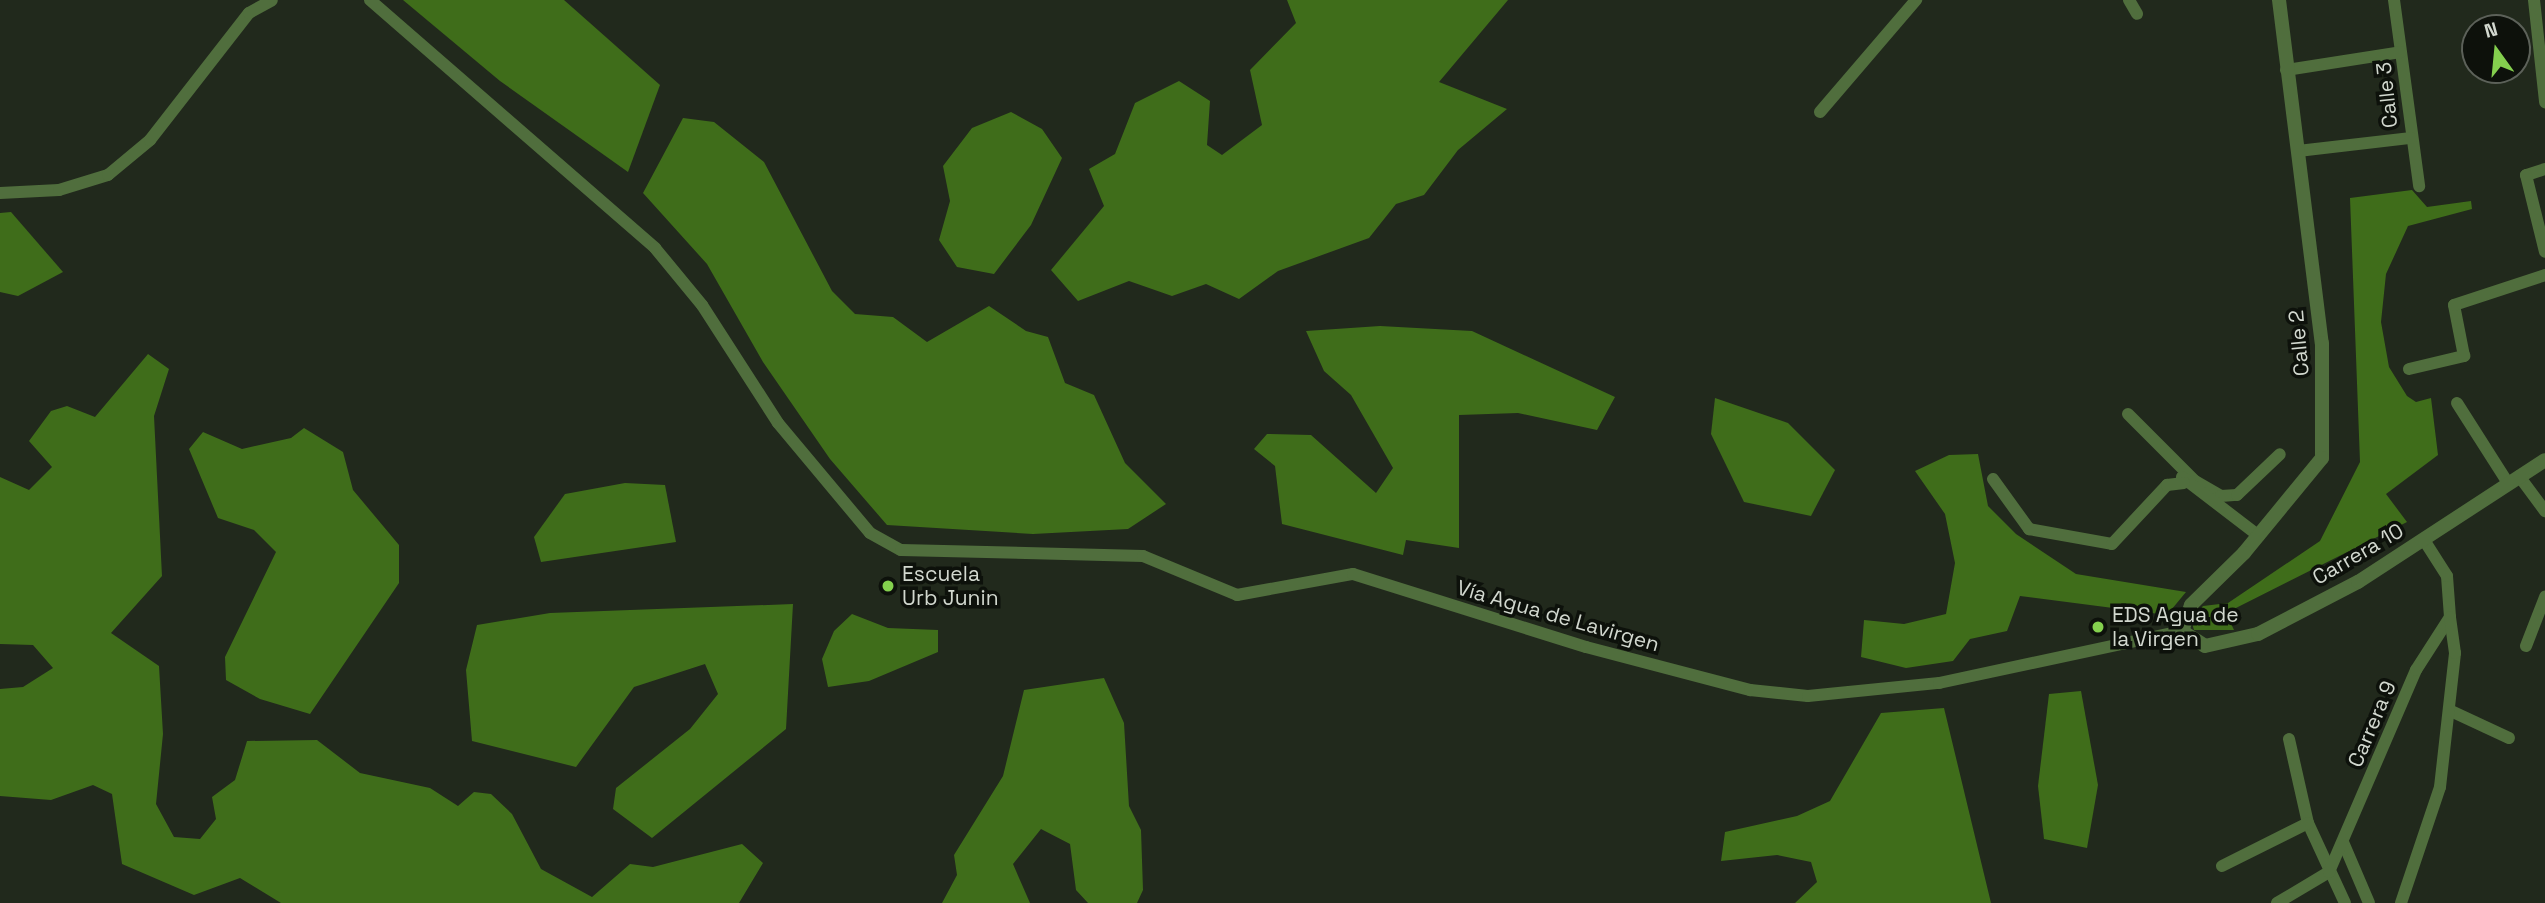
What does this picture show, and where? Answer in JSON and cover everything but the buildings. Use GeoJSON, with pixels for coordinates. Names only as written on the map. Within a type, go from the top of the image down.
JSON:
{"type":"FeatureCollection","features":[{"type":"Feature","properties":{"kind":"street"},"geometry":{"type":"LineString","coordinates":[[0,193],[59,190],[108,174],[150,139],[249,13],[272,0]]}},
{"type":"Feature","properties":{"kind":"street","name":"Vía Agua de Lavirgen"},"geometry":{"type":"LineString","coordinates":[[370,0],[655,248],[702,305],[778,423],[870,533],[901,550],[935,555],[1030,550],[1143,556],[1237,595],[1353,574],[1750,690],[1808,696],[1872,693],[2182,631]]}},
{"type":"Feature","properties":{"kind":"street"},"geometry":{"type":"LineString","coordinates":[[1820,112],[1916,0]]}},
{"type":"Feature","properties":{"kind":"street"},"geometry":{"type":"LineString","coordinates":[[2129,0],[2137,14]]}},
{"type":"Feature","properties":{"kind":"street","name":"Calle 2"},"geometry":{"type":"LineString","coordinates":[[2182,631],[2191,605],[2259,536],[2322,458],[2322,344],[2278,0]]}},
{"type":"Feature","properties":{"kind":"street","name":"Calle 3"},"geometry":{"type":"LineString","coordinates":[[2394,0],[2419,186]]}},
{"type":"Feature","properties":{"kind":"street"},"geometry":{"type":"LineString","coordinates":[[2534,0],[2545,102]]}},
{"type":"Feature","properties":{"kind":"street"},"geometry":{"type":"LineString","coordinates":[[2286,70],[2401,52]]}},
{"type":"Feature","properties":{"kind":"street"},"geometry":{"type":"LineString","coordinates":[[2298,152],[2411,138]]}},
{"type":"Feature","properties":{"kind":"street"},"geometry":{"type":"LineString","coordinates":[[2545,169],[2526,175],[2545,251]]}},
{"type":"Feature","properties":{"kind":"street"},"geometry":{"type":"LineString","coordinates":[[2409,369],[2464,356],[2454,305],[2545,275]]}},
{"type":"Feature","properties":{"kind":"street"},"geometry":{"type":"LineString","coordinates":[[2457,403],[2514,480],[2545,511]]}},
{"type":"Feature","properties":{"kind":"street"},"geometry":{"type":"LineString","coordinates":[[2128,414],[2179,467],[2210,492],[2229,497],[2280,454]]}},
{"type":"Feature","properties":{"kind":"street","name":"Carrera 10"},"geometry":{"type":"LineString","coordinates":[[2182,631],[2205,646],[2258,634],[2424,540],[2545,460]]}},
{"type":"Feature","properties":{"kind":"street"},"geometry":{"type":"LineString","coordinates":[[2179,467],[2184,483],[2259,536]]}},
{"type":"Feature","properties":{"kind":"street"},"geometry":{"type":"LineString","coordinates":[[1993,479],[2029,529],[2112,544],[2167,485],[2184,483]]}},
{"type":"Feature","properties":{"kind":"street"},"geometry":{"type":"LineString","coordinates":[[2401,903],[2440,787],[2451,711],[2447,576],[2424,540]]}},
{"type":"Feature","properties":{"kind":"street"},"geometry":{"type":"LineString","coordinates":[[2526,646],[2545,597]]}},
{"type":"Feature","properties":{"kind":"street","name":"Carrera 9"},"geometry":{"type":"LineString","coordinates":[[2329,872],[2416,670],[2450,617]]}},
{"type":"Feature","properties":{"kind":"street"},"geometry":{"type":"LineString","coordinates":[[2451,711],[2509,738]]}},
{"type":"Feature","properties":{"kind":"street"},"geometry":{"type":"LineString","coordinates":[[2289,739],[2308,823],[2345,903]]}},
{"type":"Feature","properties":{"kind":"street"},"geometry":{"type":"LineString","coordinates":[[2222,866],[2308,823]]}},
{"type":"Feature","properties":{"kind":"street"},"geometry":{"type":"LineString","coordinates":[[2343,842],[2369,903]]}},
{"type":"Feature","properties":{"kind":"street"},"geometry":{"type":"LineString","coordinates":[[2277,903],[2329,872]]}},
{"type":"Feature","properties":{"kind":"green space"},"geometry":{"type":"Polygon","coordinates":[[[403,0],[564,0],[660,85],[628,172],[500,81],[403,0]]]}},
{"type":"Feature","properties":{"kind":"green space"},"geometry":{"type":"Polygon","coordinates":[[[1287,0],[1508,0],[1439,82],[1507,109],[1458,150],[1424,195],[1396,204],[1369,238],[1278,271],[1239,299],[1206,284],[1172,296],[1129,281],[1078,301],[1051,270],[1104,206],[1089,169],[1115,154],[1135,103],[1179,81],[1210,101],[1207,145],[1222,155],[1262,125],[1250,70],[1296,23],[1287,0]]]}},
{"type":"Feature","properties":{"kind":"green space"},"geometry":{"type":"Polygon","coordinates":[[[1011,112],[1042,129],[1062,158],[1031,225],[994,274],[957,267],[939,240],[950,201],[943,166],[972,128],[1011,112]]]}},
{"type":"Feature","properties":{"kind":"green space"},"geometry":{"type":"Polygon","coordinates":[[[683,118],[714,122],[764,162],[832,291],[855,314],[893,317],[927,342],[989,306],[1026,331],[1048,337],[1065,383],[1094,395],[1125,463],[1166,504],[1128,529],[1033,534],[887,525],[830,459],[763,362],[707,264],[643,193],[683,118]]]}},
{"type":"Feature","properties":{"kind":"green space"},"geometry":{"type":"Polygon","coordinates":[[[2412,190],[2427,207],[2471,201],[2472,209],[2408,226],[2386,274],[2381,322],[2389,367],[2407,396],[2416,402],[2431,398],[2438,455],[2386,494],[2407,522],[2226,613],[2234,630],[2194,630],[2191,620],[2203,606],[2228,603],[2320,541],[2360,462],[2350,198],[2412,190]]]}},
{"type":"Feature","properties":{"kind":"green space"},"geometry":{"type":"Polygon","coordinates":[[[11,212],[63,272],[18,296],[0,292],[0,213],[11,212]]]}},
{"type":"Feature","properties":{"kind":"green space"},"geometry":{"type":"Polygon","coordinates":[[[1380,326],[1472,331],[1615,397],[1597,430],[1518,413],[1459,415],[1459,548],[1406,540],[1403,555],[1282,524],[1275,466],[1254,449],[1267,434],[1311,435],[1376,493],[1393,468],[1351,395],[1324,371],[1306,331],[1380,326]]]}},
{"type":"Feature","properties":{"kind":"green space"},"geometry":{"type":"Polygon","coordinates":[[[148,354],[169,369],[154,416],[162,576],[111,633],[159,666],[163,734],[156,804],[174,837],[200,839],[216,819],[212,797],[235,780],[247,741],[317,740],[360,773],[430,788],[458,806],[474,792],[491,794],[512,814],[541,869],[592,897],[630,864],[653,867],[742,844],[763,863],[739,903],[281,903],[240,878],[194,895],[122,864],[112,794],[93,785],[51,800],[0,796],[0,689],[23,687],[53,668],[33,645],[0,644],[0,477],[29,490],[52,467],[29,441],[51,411],[67,406],[95,417],[148,354]]]}},
{"type":"Feature","properties":{"kind":"green space"},"geometry":{"type":"Polygon","coordinates":[[[1715,398],[1788,423],[1835,470],[1811,516],[1744,502],[1711,434],[1715,398]]]}},
{"type":"Feature","properties":{"kind":"green space"},"geometry":{"type":"Polygon","coordinates":[[[304,428],[343,452],[353,490],[399,545],[399,583],[310,714],[260,699],[226,680],[225,657],[276,552],[254,530],[218,518],[189,449],[203,432],[242,449],[291,438],[304,428]]]}},
{"type":"Feature","properties":{"kind":"green space"},"geometry":{"type":"Polygon","coordinates":[[[1978,454],[1988,506],[2016,534],[2076,574],[2186,592],[2167,615],[2020,596],[2007,631],[1970,639],[1953,661],[1906,668],[1861,657],[1864,620],[1904,624],[1946,614],[1955,563],[1945,514],[1915,471],[1949,455],[1978,454]]]}},
{"type":"Feature","properties":{"kind":"green space"},"geometry":{"type":"Polygon","coordinates":[[[625,483],[665,485],[676,542],[541,562],[534,537],[565,494],[625,483]]]}},
{"type":"Feature","properties":{"kind":"green space"},"geometry":{"type":"Polygon","coordinates":[[[793,604],[786,729],[652,838],[613,809],[616,788],[690,729],[718,694],[705,664],[634,687],[576,767],[472,741],[466,670],[477,625],[550,613],[793,604]]]}},
{"type":"Feature","properties":{"kind":"green space"},"geometry":{"type":"Polygon","coordinates":[[[852,614],[888,628],[938,630],[938,652],[869,681],[828,687],[822,659],[834,631],[852,614]]]}},
{"type":"Feature","properties":{"kind":"green space"},"geometry":{"type":"Polygon","coordinates":[[[1104,678],[1124,723],[1129,806],[1141,830],[1143,890],[1137,903],[1088,903],[1076,890],[1070,844],[1041,829],[1013,864],[1030,903],[942,903],[957,875],[954,855],[1003,776],[1024,690],[1104,678]]]}},
{"type":"Feature","properties":{"kind":"green space"},"geometry":{"type":"Polygon","coordinates":[[[2081,691],[2098,785],[2087,848],[2044,839],[2038,786],[2049,694],[2081,691]]]}},
{"type":"Feature","properties":{"kind":"green space"},"geometry":{"type":"Polygon","coordinates":[[[1944,708],[1991,903],[1795,903],[1817,882],[1811,862],[1777,855],[1721,861],[1725,832],[1797,816],[1830,801],[1881,713],[1944,708]]]}},
{"type":"Feature","properties":{"kind":"place","name":"Escuela Urb Junin"},"geometry":{"type":"Point","coordinates":[888,586]}},
{"type":"Feature","properties":{"kind":"place","name":"EDS Agua de la Virgen"},"geometry":{"type":"Point","coordinates":[2098,627]}}]}
